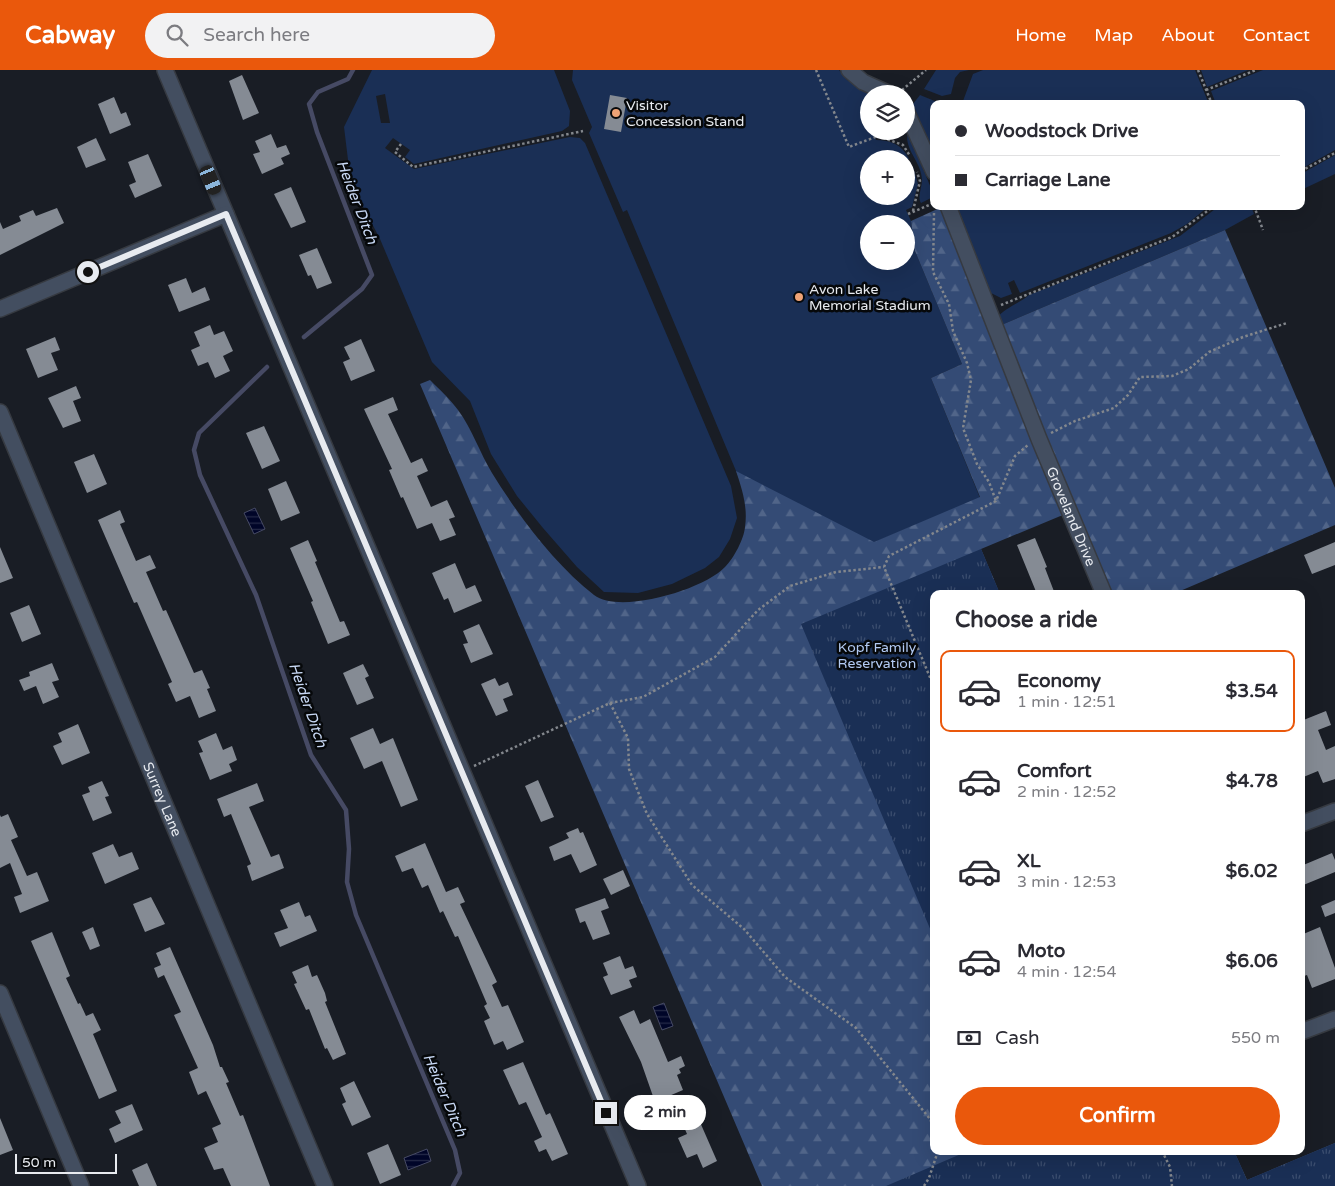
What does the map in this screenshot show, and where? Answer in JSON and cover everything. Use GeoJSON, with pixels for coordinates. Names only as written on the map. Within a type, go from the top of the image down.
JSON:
{"type":"FeatureCollection","features":[{"type":"Feature","properties":{"kind":"street"},"geometry":{"type":"LineString","coordinates":[[165,70],[638,1186]]}},
{"type":"Feature","properties":{"kind":"street"},"geometry":{"type":"LineString","coordinates":[[849,70],[863,82],[870,85]]}},
{"type":"Feature","properties":{"kind":"street"},"geometry":{"type":"LineString","coordinates":[[915,131],[930,163]]}},
{"type":"Feature","properties":{"kind":"street","name":"Groveland Drive"},"geometry":{"type":"LineString","coordinates":[[950,210],[1039,439],[1102,590]]}},
{"type":"Feature","properties":{"kind":"street"},"geometry":{"type":"LineString","coordinates":[[0,309],[226,214]]}},
{"type":"Feature","properties":{"kind":"street","name":"Surrey Lane"},"geometry":{"type":"LineString","coordinates":[[0,412],[325,1186]]}},
{"type":"Feature","properties":{"kind":"street"},"geometry":{"type":"LineString","coordinates":[[1305,822],[1335,811]]}},
{"type":"Feature","properties":{"kind":"street"},"geometry":{"type":"LineString","coordinates":[[0,993],[81,1186]]}},
{"type":"Feature","properties":{"kind":"street"},"geometry":{"type":"LineString","coordinates":[[1305,1030],[1335,1019]]}},
{"type":"Feature","properties":{"kind":"path"},"geometry":{"type":"LineString","coordinates":[[816,70],[849,146],[866,140]]}},
{"type":"Feature","properties":{"kind":"path"},"geometry":{"type":"LineString","coordinates":[[908,85],[926,70]]}},
{"type":"Feature","properties":{"kind":"path"},"geometry":{"type":"LineString","coordinates":[[1198,70],[1210,100]]}},
{"type":"Feature","properties":{"kind":"path"},"geometry":{"type":"LineString","coordinates":[[1206,90],[1256,70]]}},
{"type":"Feature","properties":{"kind":"path"},"geometry":{"type":"LineString","coordinates":[[401,144],[395,152],[413,167],[582,131]]}},
{"type":"Feature","properties":{"kind":"path"},"geometry":{"type":"LineString","coordinates":[[889,140],[903,145],[906,150]]}},
{"type":"Feature","properties":{"kind":"path"},"geometry":{"type":"LineString","coordinates":[[1305,170],[1335,153]]}},
{"type":"Feature","properties":{"kind":"path"},"geometry":{"type":"LineString","coordinates":[[915,164],[920,181],[915,203]]}},
{"type":"Feature","properties":{"kind":"path"},"geometry":{"type":"LineString","coordinates":[[913,212],[915,205]]}},
{"type":"Feature","properties":{"kind":"path"},"geometry":{"type":"LineString","coordinates":[[908,214],[930,205]]}},
{"type":"Feature","properties":{"kind":"path"},"geometry":{"type":"LineString","coordinates":[[935,210],[933,220],[933,272],[949,304],[953,331],[971,380],[963,428],[976,464],[990,482],[996,501]]}},
{"type":"Feature","properties":{"kind":"path"},"geometry":{"type":"LineString","coordinates":[[990,310],[1172,237],[1209,210]]}},
{"type":"Feature","properties":{"kind":"path"},"geometry":{"type":"LineString","coordinates":[[1256,210],[1264,230]]}},
{"type":"Feature","properties":{"kind":"path"},"geometry":{"type":"LineString","coordinates":[[461,772],[540,738],[610,703],[643,697],[715,657],[758,610],[790,586],[836,572],[884,567]]}},
{"type":"Feature","properties":{"kind":"path"},"geometry":{"type":"LineString","coordinates":[[610,703],[628,738],[629,769],[646,814],[692,885],[744,929],[785,977],[856,1028],[930,1119]]}},
{"type":"Feature","properties":{"kind":"path"},"geometry":{"type":"LineString","coordinates":[[924,1186],[929,1178],[937,1155]]}},
{"type":"Feature","properties":{"kind":"path"},"geometry":{"type":"LineString","coordinates":[[1164,1155],[1170,1167],[1172,1186]]}},
{"type":"Feature","properties":{"kind":"green space"},"geometry":{"type":"Polygon","coordinates":[[[372,70],[554,70],[570,111],[569,126],[562,131],[414,164],[405,157],[410,150],[393,138],[385,148],[414,169],[570,137],[580,138],[585,143],[731,486],[737,518],[730,539],[719,557],[705,568],[672,584],[638,593],[604,592],[577,567],[517,496],[491,454],[470,401],[432,362],[380,239],[356,193],[349,168],[344,127],[372,70]],[[385,94],[376,96],[381,123],[390,123],[385,94]]]}},
{"type":"Feature","properties":{"kind":"green space","name":"Avon Lake Memorial Stadium"},"geometry":{"type":"Polygon","coordinates":[[[573,70],[839,70],[847,80],[860,86],[860,140],[886,141],[896,144],[903,150],[860,150],[860,205],[913,205],[906,210],[908,215],[860,215],[860,270],[915,270],[915,251],[962,364],[931,378],[980,498],[782,581],[627,210],[623,212],[589,133],[592,127],[572,80],[573,70]]]}},
{"type":"Feature","properties":{"kind":"green space"},"geometry":{"type":"Polygon","coordinates":[[[936,70],[969,70],[960,72],[955,78],[951,94],[942,96],[924,89],[936,70]]]}},
{"type":"Feature","properties":{"kind":"green space"},"geometry":{"type":"Polygon","coordinates":[[[983,70],[1195,70],[1207,100],[963,100],[973,74],[983,70]]]}},
{"type":"Feature","properties":{"kind":"green space"},"geometry":{"type":"Polygon","coordinates":[[[1201,70],[1248,70],[1207,87],[1201,70]]]}},
{"type":"Feature","properties":{"kind":"green space"},"geometry":{"type":"Polygon","coordinates":[[[1263,70],[1335,70],[1335,150],[1305,167],[1305,100],[1214,100],[1211,91],[1263,70]]]}},
{"type":"Feature","properties":{"kind":"green space"},"geometry":{"type":"Polygon","coordinates":[[[920,95],[932,100],[930,100],[930,147],[915,109],[915,101],[920,95]]]}},
{"type":"Feature","properties":{"kind":"green space"},"geometry":{"type":"Polygon","coordinates":[[[907,140],[911,140],[930,186],[930,198],[921,203],[919,198],[922,183],[921,173],[915,159],[915,150],[910,150],[907,140]]]}},
{"type":"Feature","properties":{"kind":"green space"},"geometry":{"type":"Polygon","coordinates":[[[1335,155],[1335,174],[1305,188],[1305,172],[1335,155]]]}},
{"type":"Feature","properties":{"kind":"green space","name":"Avon Lake Memorial Stadium"},"geometry":{"type":"Polygon","coordinates":[[[915,174],[918,184],[915,196],[915,174]]]}},
{"type":"Feature","properties":{"kind":"green space"},"geometry":{"type":"Polygon","coordinates":[[[935,210],[946,210],[1070,512],[981,549],[998,590],[930,590],[930,1155],[1236,1155],[1247,1180],[1335,1143],[1335,1186],[762,1186],[420,384],[430,380],[452,402],[468,425],[492,473],[513,506],[551,554],[579,583],[594,595],[606,600],[623,602],[642,601],[682,591],[715,575],[732,559],[743,537],[746,520],[745,505],[736,471],[874,542],[980,497],[931,378],[962,364],[915,251],[915,219],[935,210]]]}},
{"type":"Feature","properties":{"kind":"green space"},"geometry":{"type":"Polygon","coordinates":[[[955,210],[1204,210],[1187,224],[1171,233],[1020,293],[1014,280],[1008,283],[1012,294],[1001,298],[991,293],[985,286],[955,210]]]}},
{"type":"Feature","properties":{"kind":"green space"},"geometry":{"type":"Polygon","coordinates":[[[1214,210],[1252,210],[1254,214],[1225,230],[999,326],[997,318],[1029,295],[1180,236],[1214,210]]]}},
{"type":"Feature","properties":{"kind":"green space"},"geometry":{"type":"Polygon","coordinates":[[[1225,230],[1335,488],[1335,525],[1182,590],[1106,590],[999,326],[1225,230]]]}},
{"type":"Feature","properties":{"kind":"green space","name":"Kopf Family Reservation"},"geometry":{"type":"Polygon","coordinates":[[[981,549],[998,590],[930,590],[930,929],[801,624],[981,549]]]}},
{"type":"Feature","properties":{"kind":"green space"},"geometry":{"type":"Polygon","coordinates":[[[1335,1143],[1335,1186],[886,1186],[959,1155],[1236,1155],[1247,1180],[1335,1143]]]}},
{"type":"Feature","properties":{"kind":"shaded area"},"geometry":{"type":"Polygon","coordinates":[[[255,508],[265,529],[254,534],[244,513],[255,508]]]}},
{"type":"Feature","properties":{"kind":"shaded area"},"geometry":{"type":"Polygon","coordinates":[[[664,1003],[673,1026],[662,1030],[653,1007],[664,1003]]]}},
{"type":"Feature","properties":{"kind":"shaded area"},"geometry":{"type":"Polygon","coordinates":[[[427,1149],[431,1161],[408,1170],[404,1158],[427,1149]]]}},
{"type":"Feature","properties":{"kind":"building"},"geometry":{"type":"Polygon","coordinates":[[[242,75],[259,113],[243,120],[229,81],[242,75]]]}},
{"type":"Feature","properties":{"kind":"building","name":"Visitor Concession Stand"},"geometry":{"type":"Polygon","coordinates":[[[610,95],[627,98],[621,132],[604,129],[610,95]]]}},
{"type":"Feature","properties":{"kind":"building"},"geometry":{"type":"Polygon","coordinates":[[[114,97],[121,114],[126,112],[131,125],[110,134],[98,104],[114,97]]]}},
{"type":"Feature","properties":{"kind":"building"},"geometry":{"type":"Polygon","coordinates":[[[271,134],[277,148],[286,145],[290,154],[281,158],[284,164],[262,174],[253,154],[260,152],[255,141],[271,134]]]}},
{"type":"Feature","properties":{"kind":"building"},"geometry":{"type":"Polygon","coordinates":[[[96,138],[106,160],[86,168],[77,147],[96,138]]]}},
{"type":"Feature","properties":{"kind":"building"},"geometry":{"type":"Polygon","coordinates":[[[148,154],[162,186],[135,198],[129,185],[136,182],[128,162],[148,154]]]}},
{"type":"Feature","properties":{"kind":"building"},"geometry":{"type":"Polygon","coordinates":[[[291,187],[306,222],[291,228],[274,194],[291,187]]]}},
{"type":"Feature","properties":{"kind":"building"},"geometry":{"type":"Polygon","coordinates":[[[57,208],[64,223],[0,255],[0,222],[3,229],[21,221],[19,216],[33,210],[36,216],[57,208]]]}},
{"type":"Feature","properties":{"kind":"building"},"geometry":{"type":"Polygon","coordinates":[[[317,248],[332,283],[317,289],[311,275],[308,276],[299,255],[317,248]]]}},
{"type":"Feature","properties":{"kind":"building"},"geometry":{"type":"Polygon","coordinates":[[[186,278],[192,293],[205,287],[210,300],[179,312],[168,285],[186,278]]]}},
{"type":"Feature","properties":{"kind":"building"},"geometry":{"type":"Polygon","coordinates":[[[210,325],[214,335],[224,331],[233,351],[223,356],[230,371],[215,378],[208,362],[198,366],[191,350],[200,346],[194,332],[210,325]]]}},
{"type":"Feature","properties":{"kind":"building"},"geometry":{"type":"Polygon","coordinates":[[[55,337],[60,350],[51,353],[58,370],[38,378],[26,349],[55,337]]]}},
{"type":"Feature","properties":{"kind":"building"},"geometry":{"type":"Polygon","coordinates":[[[361,339],[375,371],[351,381],[343,362],[350,359],[344,347],[361,339]]]}},
{"type":"Feature","properties":{"kind":"building"},"geometry":{"type":"Polygon","coordinates":[[[76,386],[81,398],[73,401],[81,421],[63,428],[48,398],[76,386]]]}},
{"type":"Feature","properties":{"kind":"building"},"geometry":{"type":"Polygon","coordinates":[[[393,397],[398,410],[388,414],[411,463],[422,458],[428,471],[417,476],[431,507],[447,500],[455,517],[449,519],[456,535],[440,541],[432,523],[417,529],[403,497],[401,498],[389,470],[392,469],[364,409],[393,397]]]}},
{"type":"Feature","properties":{"kind":"building"},"geometry":{"type":"Polygon","coordinates":[[[264,426],[280,461],[262,469],[246,433],[264,426]]]}},
{"type":"Feature","properties":{"kind":"building"},"geometry":{"type":"Polygon","coordinates":[[[94,454],[107,484],[87,493],[74,462],[94,454]]]}},
{"type":"Feature","properties":{"kind":"building"},"geometry":{"type":"Polygon","coordinates":[[[286,481],[300,513],[281,521],[268,489],[286,481]]]}},
{"type":"Feature","properties":{"kind":"building"},"geometry":{"type":"Polygon","coordinates":[[[120,510],[125,522],[120,524],[136,561],[150,555],[156,568],[146,572],[163,611],[166,610],[194,673],[202,670],[210,688],[207,689],[216,711],[199,718],[190,696],[176,702],[168,684],[172,682],[137,602],[134,603],[98,520],[120,510]]]}},
{"type":"Feature","properties":{"kind":"building"},"geometry":{"type":"Polygon","coordinates":[[[1035,538],[1047,567],[1045,568],[1053,590],[1035,590],[1017,545],[1035,538]]]}},
{"type":"Feature","properties":{"kind":"building"},"geometry":{"type":"Polygon","coordinates":[[[308,540],[340,622],[344,621],[350,635],[328,644],[311,602],[313,601],[290,548],[308,540]]]}},
{"type":"Feature","properties":{"kind":"building"},"geometry":{"type":"Polygon","coordinates":[[[1335,542],[1335,565],[1312,574],[1304,555],[1335,542]]]}},
{"type":"Feature","properties":{"kind":"building"},"geometry":{"type":"Polygon","coordinates":[[[0,547],[13,578],[0,583],[0,547]]]}},
{"type":"Feature","properties":{"kind":"building"},"geometry":{"type":"Polygon","coordinates":[[[455,563],[466,589],[475,585],[482,601],[454,613],[448,598],[444,600],[432,573],[455,563]]]}},
{"type":"Feature","properties":{"kind":"building"},"geometry":{"type":"Polygon","coordinates":[[[29,605],[41,634],[22,642],[10,613],[29,605]]]}},
{"type":"Feature","properties":{"kind":"building"},"geometry":{"type":"Polygon","coordinates":[[[479,624],[493,654],[471,663],[463,644],[468,643],[463,631],[479,624]]]}},
{"type":"Feature","properties":{"kind":"building"},"geometry":{"type":"Polygon","coordinates":[[[52,663],[59,680],[52,682],[59,697],[43,704],[36,686],[24,691],[19,680],[30,676],[29,672],[52,663]]]}},
{"type":"Feature","properties":{"kind":"building"},"geometry":{"type":"Polygon","coordinates":[[[363,664],[369,676],[365,678],[374,698],[357,705],[343,673],[363,664]]]}},
{"type":"Feature","properties":{"kind":"building"},"geometry":{"type":"Polygon","coordinates":[[[495,678],[499,686],[508,682],[513,695],[503,699],[508,711],[496,716],[481,684],[495,678]]]}},
{"type":"Feature","properties":{"kind":"building"},"geometry":{"type":"Polygon","coordinates":[[[1326,711],[1331,725],[1318,730],[1326,750],[1335,746],[1335,779],[1323,783],[1318,771],[1305,776],[1305,719],[1326,711]]]}},
{"type":"Feature","properties":{"kind":"building"},"geometry":{"type":"Polygon","coordinates":[[[78,724],[90,753],[62,765],[53,746],[62,742],[58,733],[78,724]]]}},
{"type":"Feature","properties":{"kind":"building"},"geometry":{"type":"Polygon","coordinates":[[[373,728],[380,744],[393,738],[418,800],[401,807],[382,761],[364,769],[350,738],[373,728]]]}},
{"type":"Feature","properties":{"kind":"building"},"geometry":{"type":"Polygon","coordinates":[[[216,733],[223,750],[232,746],[237,760],[229,764],[232,771],[210,780],[199,753],[203,752],[198,741],[216,733]]]}},
{"type":"Feature","properties":{"kind":"building"},"geometry":{"type":"Polygon","coordinates":[[[538,780],[554,817],[541,822],[525,786],[538,780]]]}},
{"type":"Feature","properties":{"kind":"building"},"geometry":{"type":"Polygon","coordinates":[[[102,781],[109,796],[105,797],[112,813],[93,821],[82,795],[90,792],[88,787],[102,781]]]}},
{"type":"Feature","properties":{"kind":"building"},"geometry":{"type":"Polygon","coordinates":[[[257,783],[264,801],[249,807],[271,857],[279,854],[284,868],[252,881],[247,866],[251,864],[231,814],[224,817],[217,799],[257,783]]]}},
{"type":"Feature","properties":{"kind":"building"},"geometry":{"type":"Polygon","coordinates":[[[8,814],[18,837],[11,840],[27,876],[37,872],[49,901],[20,913],[14,897],[22,894],[10,863],[0,868],[0,815],[1,817],[8,814]]]}},
{"type":"Feature","properties":{"kind":"building"},"geometry":{"type":"Polygon","coordinates":[[[578,828],[580,833],[583,832],[597,865],[580,873],[571,854],[554,861],[549,847],[569,838],[566,833],[578,828]]]}},
{"type":"Feature","properties":{"kind":"building"},"geometry":{"type":"Polygon","coordinates":[[[425,843],[446,892],[458,887],[465,902],[460,904],[497,982],[492,985],[502,1007],[508,1005],[524,1042],[507,1050],[503,1041],[494,1045],[484,1021],[490,1018],[484,1006],[487,1004],[458,936],[455,937],[443,911],[440,913],[428,885],[422,888],[413,868],[402,872],[395,856],[425,843]]]}},
{"type":"Feature","properties":{"kind":"building"},"geometry":{"type":"Polygon","coordinates":[[[113,844],[119,857],[132,852],[139,869],[105,884],[92,853],[113,844]]]}},
{"type":"Feature","properties":{"kind":"building"},"geometry":{"type":"Polygon","coordinates":[[[1332,853],[1335,860],[1335,872],[1305,884],[1305,864],[1332,853]]]}},
{"type":"Feature","properties":{"kind":"building"},"geometry":{"type":"Polygon","coordinates":[[[623,870],[630,886],[611,895],[603,879],[623,870]]]}},
{"type":"Feature","properties":{"kind":"building"},"geometry":{"type":"Polygon","coordinates":[[[151,897],[165,924],[145,932],[133,904],[151,897]]]}},
{"type":"Feature","properties":{"kind":"building"},"geometry":{"type":"Polygon","coordinates":[[[605,898],[609,908],[601,911],[610,934],[593,940],[585,921],[580,923],[575,909],[605,898]]]}},
{"type":"Feature","properties":{"kind":"building"},"geometry":{"type":"Polygon","coordinates":[[[1335,900],[1335,913],[1325,917],[1321,906],[1335,900]]]}},
{"type":"Feature","properties":{"kind":"building"},"geometry":{"type":"Polygon","coordinates":[[[299,902],[305,917],[310,915],[317,931],[280,947],[274,933],[288,928],[280,910],[299,902]]]}},
{"type":"Feature","properties":{"kind":"building"},"geometry":{"type":"Polygon","coordinates":[[[93,927],[100,946],[90,950],[82,932],[93,927]]]}},
{"type":"Feature","properties":{"kind":"building"},"geometry":{"type":"Polygon","coordinates":[[[1320,927],[1335,968],[1335,979],[1312,988],[1307,975],[1305,976],[1305,933],[1320,927]]]}},
{"type":"Feature","properties":{"kind":"building"},"geometry":{"type":"Polygon","coordinates":[[[52,932],[70,976],[66,978],[78,1004],[80,1003],[86,1016],[93,1013],[101,1030],[93,1034],[117,1091],[99,1099],[31,941],[52,932]]]}},
{"type":"Feature","properties":{"kind":"building"},"geometry":{"type":"Polygon","coordinates":[[[170,947],[213,1045],[220,1067],[222,1067],[229,1082],[226,1083],[240,1116],[243,1115],[270,1186],[231,1186],[223,1168],[214,1170],[204,1148],[218,1142],[212,1128],[221,1124],[206,1091],[198,1095],[189,1072],[198,1068],[174,1015],[181,1012],[164,975],[158,978],[154,968],[161,965],[156,953],[170,947]]]}},
{"type":"Feature","properties":{"kind":"building"},"geometry":{"type":"Polygon","coordinates":[[[620,956],[625,969],[633,966],[637,977],[629,980],[632,987],[611,995],[603,977],[608,975],[603,963],[620,956]]]}},
{"type":"Feature","properties":{"kind":"building"},"geometry":{"type":"Polygon","coordinates":[[[308,965],[312,977],[317,975],[325,993],[327,1001],[325,1002],[346,1054],[333,1060],[327,1048],[325,1049],[309,1009],[306,1010],[294,984],[297,983],[292,972],[308,965]]]}},
{"type":"Feature","properties":{"kind":"building"},"geometry":{"type":"Polygon","coordinates":[[[634,1010],[640,1024],[650,1019],[668,1062],[681,1056],[685,1066],[679,1069],[681,1073],[677,1075],[683,1090],[655,1102],[641,1062],[619,1017],[634,1010]]]}},
{"type":"Feature","properties":{"kind":"building"},"geometry":{"type":"Polygon","coordinates":[[[523,1062],[546,1115],[550,1113],[568,1154],[552,1161],[546,1149],[539,1152],[534,1141],[542,1137],[526,1102],[519,1105],[503,1070],[523,1062]]]}},
{"type":"Feature","properties":{"kind":"building"},"geometry":{"type":"Polygon","coordinates":[[[354,1081],[371,1117],[352,1126],[342,1104],[346,1102],[340,1088],[354,1081]]]}},
{"type":"Feature","properties":{"kind":"building"},"geometry":{"type":"Polygon","coordinates":[[[132,1104],[143,1130],[115,1143],[109,1129],[121,1123],[115,1111],[132,1104]]]}},
{"type":"Feature","properties":{"kind":"building"},"geometry":{"type":"Polygon","coordinates":[[[696,1113],[717,1161],[703,1168],[697,1154],[687,1158],[678,1138],[687,1134],[681,1120],[696,1113]]]}},
{"type":"Feature","properties":{"kind":"building"},"geometry":{"type":"Polygon","coordinates":[[[0,1118],[13,1150],[0,1155],[0,1118]]]}},
{"type":"Feature","properties":{"kind":"building"},"geometry":{"type":"Polygon","coordinates":[[[388,1144],[401,1175],[380,1184],[367,1153],[388,1144]]]}},
{"type":"Feature","properties":{"kind":"building"},"geometry":{"type":"Polygon","coordinates":[[[147,1163],[157,1186],[139,1186],[132,1170],[147,1163]]]}},
{"type":"Feature","properties":{"kind":"waterway","name":"Heider Ditch"},"geometry":{"type":"LineString","coordinates":[[304,337],[362,289],[372,275],[317,132],[309,104],[318,92],[348,79],[353,70]]}},
{"type":"Feature","properties":{"kind":"waterway","name":"Heider Ditch"},"geometry":{"type":"LineString","coordinates":[[267,367],[199,433],[194,450],[200,475],[256,595],[311,755],[346,810],[349,849],[347,882],[356,915],[455,1150],[460,1173],[453,1186]]}},
{"type":"Feature","properties":{"kind":"place","name":"Visitor Concession Stand"},"geometry":{"type":"Point","coordinates":[616,113]}},
{"type":"Feature","properties":{"kind":"place","name":"Avon Lake Memorial Stadium"},"geometry":{"type":"Point","coordinates":[799,297]}},
{"type":"Feature","properties":{"kind":"route"},"geometry":{"type":"LineString","coordinates":[[88,272],[226,214],[606,1113]]}}]}
